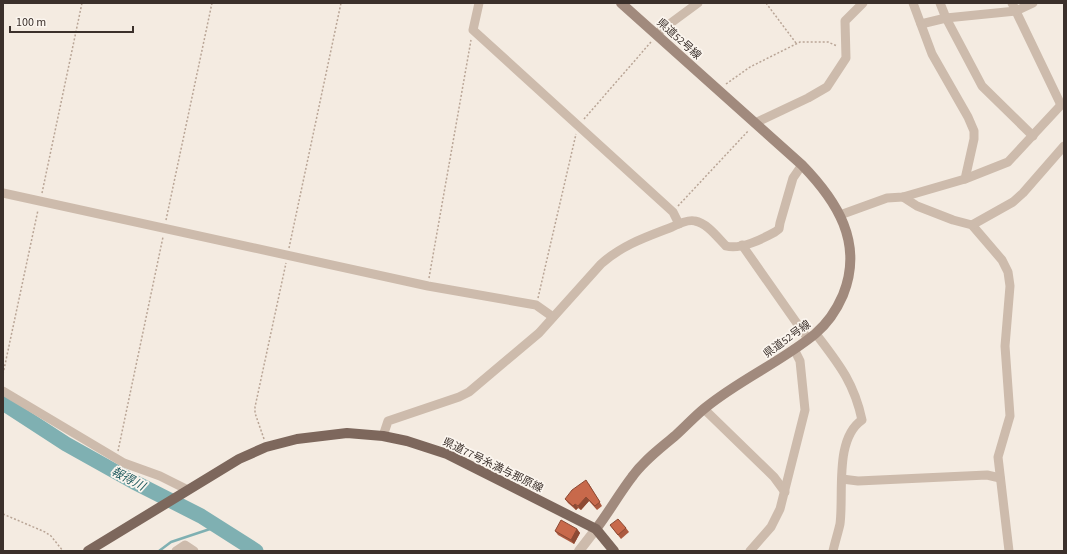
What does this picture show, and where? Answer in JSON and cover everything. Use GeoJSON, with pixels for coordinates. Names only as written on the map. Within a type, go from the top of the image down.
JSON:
{"type":"FeatureCollection","features":[{"type":"Feature","properties":{"kind":"main road","name":"県道52号線"},"geometry":{"type":"LineString","coordinates":[[596,529],[633,476],[654,454],[704,409],[723,394],[812,337],[836,309],[849,277],[851,254],[847,233],[840,215],[818,182],[802,165],[621,3]]}},
{"type":"Feature","properties":{"kind":"main road","name":"県道77号糸満与那原線"},"geometry":{"type":"LineString","coordinates":[[88,551],[146,517],[223,467],[266,447],[297,439],[326,434],[347,433],[383,436],[407,441],[447,454],[596,529],[614,551]]}},
{"type":"Feature","properties":{"kind":"street"},"geometry":{"type":"LineString","coordinates":[[479,3],[473,30],[673,212],[679,224]]}},
{"type":"Feature","properties":{"kind":"street"},"geometry":{"type":"LineString","coordinates":[[657,35],[660,31],[698,3]]}},
{"type":"Feature","properties":{"kind":"street"},"geometry":{"type":"LineString","coordinates":[[755,123],[808,98],[827,86],[846,58],[845,21],[863,3]]}},
{"type":"Feature","properties":{"kind":"street"},"geometry":{"type":"LineString","coordinates":[[913,3],[932,54],[968,116],[974,131],[974,139],[965,179]]}},
{"type":"Feature","properties":{"kind":"street"},"geometry":{"type":"LineString","coordinates":[[940,3],[946,18],[982,86],[1033,136]]}},
{"type":"Feature","properties":{"kind":"street"},"geometry":{"type":"LineString","coordinates":[[921,24],[946,18],[1033,3]]}},
{"type":"Feature","properties":{"kind":"street"},"geometry":{"type":"LineString","coordinates":[[840,215],[887,198],[903,197],[965,179],[1008,162],[1063,105],[1014,7]]}},
{"type":"Feature","properties":{"kind":"street"},"geometry":{"type":"LineString","coordinates":[[972,225],[1014,202],[1064,146]]}},
{"type":"Feature","properties":{"kind":"street"},"geometry":{"type":"LineString","coordinates":[[383,436],[388,421],[465,395],[504,364],[539,333],[596,269],[612,254],[640,238],[694,220],[705,226],[726,246],[733,247],[771,234],[779,229],[793,178],[802,165]]}},
{"type":"Feature","properties":{"kind":"street"},"geometry":{"type":"LineString","coordinates":[[3,193],[428,286],[536,305],[553,317]]}},
{"type":"Feature","properties":{"kind":"street"},"geometry":{"type":"LineString","coordinates":[[903,197],[917,206],[946,218],[972,225],[1002,260],[1008,272],[1010,286],[1005,346],[1010,416],[998,457],[1009,551]]}},
{"type":"Feature","properties":{"kind":"street"},"geometry":{"type":"LineString","coordinates":[[742,245],[812,337],[844,370],[855,393],[862,420],[854,425],[842,460],[840,525],[833,551]]}},
{"type":"Feature","properties":{"kind":"street"},"geometry":{"type":"LineString","coordinates":[[750,551],[771,527],[780,509],[805,410],[800,361],[794,349]]}},
{"type":"Feature","properties":{"kind":"street"},"geometry":{"type":"LineString","coordinates":[[3,391],[117,458],[184,493]]}},
{"type":"Feature","properties":{"kind":"street"},"geometry":{"type":"LineString","coordinates":[[704,409],[774,477],[785,492]]}},
{"type":"Feature","properties":{"kind":"street"},"geometry":{"type":"LineString","coordinates":[[842,479],[858,481],[987,475],[1000,478]]}},
{"type":"Feature","properties":{"kind":"street"},"geometry":{"type":"LineString","coordinates":[[579,551],[596,529]]}},
{"type":"Feature","properties":{"kind":"street"},"geometry":{"type":"LineString","coordinates":[[176,551],[185,545],[194,551]]}},
{"type":"Feature","properties":{"kind":"path"},"geometry":{"type":"LineString","coordinates":[[3,374],[82,3]]}},
{"type":"Feature","properties":{"kind":"path"},"geometry":{"type":"LineString","coordinates":[[117,458],[212,3]]}},
{"type":"Feature","properties":{"kind":"path"},"geometry":{"type":"LineString","coordinates":[[266,447],[255,414],[255,407],[341,3]]}},
{"type":"Feature","properties":{"kind":"path"},"geometry":{"type":"LineString","coordinates":[[766,3],[796,43]]}},
{"type":"Feature","properties":{"kind":"path"},"geometry":{"type":"LineString","coordinates":[[428,286],[473,30]]}},
{"type":"Feature","properties":{"kind":"path"},"geometry":{"type":"LineString","coordinates":[[536,305],[578,126],[657,35]]}},
{"type":"Feature","properties":{"kind":"path"},"geometry":{"type":"LineString","coordinates":[[718,90],[750,66],[796,43],[828,42],[846,51]]}},
{"type":"Feature","properties":{"kind":"path"},"geometry":{"type":"LineString","coordinates":[[673,212],[755,123]]}},
{"type":"Feature","properties":{"kind":"path"},"geometry":{"type":"LineString","coordinates":[[3,514],[45,532],[51,536],[64,551]]}},
{"type":"Feature","properties":{"kind":"building"},"geometry":{"type":"Polygon","coordinates":[[[586,480],[600,502],[595,506],[586,497],[578,506],[575,504],[573,506],[565,499],[572,490],[586,480]]]}},
{"type":"Feature","properties":{"kind":"building"},"geometry":{"type":"Polygon","coordinates":[[[618,519],[626,528],[618,535],[610,525],[618,519]]]}},
{"type":"Feature","properties":{"kind":"building"},"geometry":{"type":"Polygon","coordinates":[[[561,520],[577,529],[571,540],[555,531],[561,520]]]}},
{"type":"Feature","properties":{"kind":"waterway","name":"報得川"},"geometry":{"type":"LineString","coordinates":[[3,403],[66,444],[134,482],[201,516],[256,551]]}},
{"type":"Feature","properties":{"kind":"waterway"},"geometry":{"type":"LineString","coordinates":[[159,551],[171,542],[219,526]]}}]}
